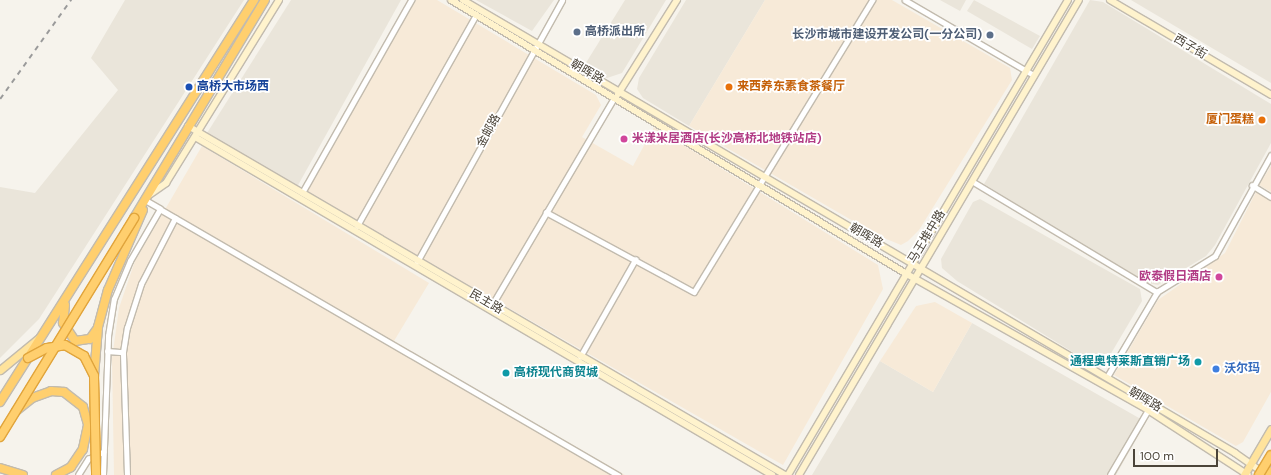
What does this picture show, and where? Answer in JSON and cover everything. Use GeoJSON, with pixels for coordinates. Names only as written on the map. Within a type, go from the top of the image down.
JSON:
{"type":"FeatureCollection","features":[{"type":"Feature","properties":{"kind":"highway"},"geometry":{"type":"LineString","coordinates":[[0,402],[131,200],[254,0]]}},
{"type":"Feature","properties":{"kind":"highway"},"geometry":{"type":"LineString","coordinates":[[96,475],[94,376],[98,327],[108,290],[136,220],[147,198],[188,126],[266,0]]}},
{"type":"Feature","properties":{"kind":"highway"},"geometry":{"type":"LineString","coordinates":[[0,437],[136,220]]}},
{"type":"Feature","properties":{"kind":"highway"},"geometry":{"type":"LineString","coordinates":[[67,299],[63,315],[69,337],[85,342],[98,327]]}},
{"type":"Feature","properties":{"kind":"highway"},"geometry":{"type":"LineString","coordinates":[[28,358],[47,348],[65,346],[84,356],[94,376]]}},
{"type":"Feature","properties":{"kind":"highway"},"geometry":{"type":"LineString","coordinates":[[14,413],[32,398],[52,391],[69,394],[82,407],[88,425],[83,449],[71,467],[56,475]]}},
{"type":"Feature","properties":{"kind":"highway"},"geometry":{"type":"LineString","coordinates":[[1259,475],[1271,455]]}},
{"type":"Feature","properties":{"kind":"highway"},"geometry":{"type":"LineString","coordinates":[[0,469],[23,475]]}},
{"type":"Feature","properties":{"kind":"highway"},"geometry":{"type":"LineString","coordinates":[[1268,475],[1271,471]]}},
{"type":"Feature","properties":{"kind":"main road"},"geometry":{"type":"LineString","coordinates":[[0,370],[44,332]]}},
{"type":"Feature","properties":{"kind":"main road"},"geometry":{"type":"LineString","coordinates":[[1246,474],[1271,429]]}},
{"type":"Feature","properties":{"kind":"main road"},"geometry":{"type":"LineString","coordinates":[[0,469],[8,475]]}},
{"type":"Feature","properties":{"kind":"street"},"geometry":{"type":"LineString","coordinates":[[279,0],[166,183],[147,198],[160,209],[175,218],[618,475]]}},
{"type":"Feature","properties":{"kind":"street"},"geometry":{"type":"LineString","coordinates":[[302,193],[411,0]]}},
{"type":"Feature","properties":{"kind":"street","name":"朝晖路"},"geometry":{"type":"LineString","coordinates":[[451,0],[614,98],[760,183],[905,272],[1148,410],[1246,474]]}},
{"type":"Feature","properties":{"kind":"street","name":"朝晖路"},"geometry":{"type":"LineString","coordinates":[[463,0],[621,91],[920,269],[1107,377],[1268,475]]}},
{"type":"Feature","properties":{"kind":"street","name":"金邮路"},"geometry":{"type":"LineString","coordinates":[[416,262],[562,0]]}},
{"type":"Feature","properties":{"kind":"street"},"geometry":{"type":"LineString","coordinates":[[492,305],[614,98],[621,91],[677,0]]}},
{"type":"Feature","properties":{"kind":"street"},"geometry":{"type":"LineString","coordinates":[[546,212],[694,292],[872,0]]}},
{"type":"Feature","properties":{"kind":"street"},"geometry":{"type":"LineString","coordinates":[[905,0],[1034,76]]}},
{"type":"Feature","properties":{"kind":"street","name":"马王堆中路"},"geometry":{"type":"LineString","coordinates":[[786,475],[905,272],[1068,0]]}},
{"type":"Feature","properties":{"kind":"street","name":"马王堆中路"},"geometry":{"type":"LineString","coordinates":[[799,475],[1079,0]]}},
{"type":"Feature","properties":{"kind":"street","name":"西子街"},"geometry":{"type":"LineString","coordinates":[[1110,0],[1271,95]]}},
{"type":"Feature","properties":{"kind":"street"},"geometry":{"type":"LineString","coordinates":[[357,226],[476,15]]}},
{"type":"Feature","properties":{"kind":"street","name":"民主路"},"geometry":{"type":"LineString","coordinates":[[188,126],[197,134],[772,475]]}},
{"type":"Feature","properties":{"kind":"street","name":"民主路"},"geometry":{"type":"LineString","coordinates":[[197,134],[302,193],[416,262],[786,475]]}},
{"type":"Feature","properties":{"kind":"street"},"geometry":{"type":"LineString","coordinates":[[1107,377],[1157,292],[1215,256],[1252,185],[1271,155]]}},
{"type":"Feature","properties":{"kind":"street"},"geometry":{"type":"LineString","coordinates":[[972,182],[1157,292]]}},
{"type":"Feature","properties":{"kind":"street"},"geometry":{"type":"LineString","coordinates":[[1252,185],[1271,197]]}},
{"type":"Feature","properties":{"kind":"street"},"geometry":{"type":"LineString","coordinates":[[103,475],[107,351],[114,299],[130,260],[160,209]]}},
{"type":"Feature","properties":{"kind":"street"},"geometry":{"type":"LineString","coordinates":[[127,475],[123,352],[141,284],[175,218]]}},
{"type":"Feature","properties":{"kind":"street"},"geometry":{"type":"LineString","coordinates":[[580,357],[635,260]]}},
{"type":"Feature","properties":{"kind":"street"},"geometry":{"type":"LineString","coordinates":[[107,351],[123,352]]}},
{"type":"Feature","properties":{"kind":"street"},"geometry":{"type":"LineString","coordinates":[[1110,475],[1148,410]]}},
{"type":"Feature","properties":{"kind":"street"},"geometry":{"type":"LineString","coordinates":[[78,475],[88,459],[103,452]]}},
{"type":"Feature","properties":{"kind":"shaded area"},"geometry":{"type":"Polygon","coordinates":[[[125,0],[244,0],[39,319],[0,358],[0,187],[35,193],[118,90],[91,58],[125,0]]]}},
{"type":"Feature","properties":{"kind":"shaded area"},"geometry":{"type":"Polygon","coordinates":[[[291,0],[401,0],[297,187],[207,133],[291,0]]]}},
{"type":"Feature","properties":{"kind":"shaded area"},"geometry":{"type":"Polygon","coordinates":[[[416,0],[437,0],[596,95],[601,105],[582,137],[633,166],[654,127],[878,265],[883,289],[783,465],[306,192],[416,0]]]}},
{"type":"Feature","properties":{"kind":"shaded area"},"geometry":{"type":"Polygon","coordinates":[[[476,0],[554,0],[532,31],[476,0]]]}},
{"type":"Feature","properties":{"kind":"shaded area"},"geometry":{"type":"Polygon","coordinates":[[[625,0],[666,0],[622,73],[607,78],[584,66],[625,0]]]}},
{"type":"Feature","properties":{"kind":"shaded area"},"geometry":{"type":"Polygon","coordinates":[[[686,0],[765,0],[689,126],[643,98],[637,89],[639,78],[686,0]]]}},
{"type":"Feature","properties":{"kind":"shaded area"},"geometry":{"type":"Polygon","coordinates":[[[765,0],[892,0],[1010,68],[1012,80],[919,230],[908,241],[901,245],[879,236],[689,126],[765,0]]]}},
{"type":"Feature","properties":{"kind":"shaded area"},"geometry":{"type":"Polygon","coordinates":[[[940,0],[966,0],[960,11],[940,0]]]}},
{"type":"Feature","properties":{"kind":"shaded area"},"geometry":{"type":"Polygon","coordinates":[[[974,0],[1040,36],[1032,49],[967,11],[974,0]]]}},
{"type":"Feature","properties":{"kind":"shaded area"},"geometry":{"type":"Polygon","coordinates":[[[1090,0],[1103,2],[1271,104],[1271,143],[1215,245],[1206,256],[1158,285],[1142,282],[984,184],[1090,0]]]}},
{"type":"Feature","properties":{"kind":"shaded area"},"geometry":{"type":"Polygon","coordinates":[[[1131,0],[1271,0],[1271,83],[1131,0]]]}},
{"type":"Feature","properties":{"kind":"shaded area"},"geometry":{"type":"Polygon","coordinates":[[[202,146],[429,283],[394,341],[625,475],[114,475],[112,359],[119,308],[135,261],[202,146]]]}},
{"type":"Feature","properties":{"kind":"shaded area"},"geometry":{"type":"Polygon","coordinates":[[[1271,166],[1271,192],[1259,185],[1271,166]]]}},
{"type":"Feature","properties":{"kind":"shaded area"},"geometry":{"type":"Polygon","coordinates":[[[1256,192],[1271,201],[1271,392],[1243,442],[1236,446],[1114,375],[1158,300],[1225,253],[1256,192]]]}},
{"type":"Feature","properties":{"kind":"shaded area"},"geometry":{"type":"Polygon","coordinates":[[[980,199],[1140,289],[1142,301],[1103,367],[1097,367],[957,281],[942,268],[941,259],[973,202],[980,199]]]}},
{"type":"Feature","properties":{"kind":"shaded area"},"geometry":{"type":"Polygon","coordinates":[[[935,302],[972,323],[933,392],[880,361],[916,306],[935,302]]]}},
{"type":"Feature","properties":{"kind":"shaded area"},"geometry":{"type":"Polygon","coordinates":[[[972,323],[1146,422],[1116,475],[812,475],[880,361],[933,392],[972,323]]]}},
{"type":"Feature","properties":{"kind":"railway"},"geometry":{"type":"LineString","coordinates":[[0,99],[71,0]]}},
{"type":"Feature","properties":{"kind":"place","name":"高桥派出所"},"geometry":{"type":"Point","coordinates":[577,32]}},
{"type":"Feature","properties":{"kind":"place","name":"长沙市城市建设开发公司(一分公司)"},"geometry":{"type":"Point","coordinates":[990,35]}},
{"type":"Feature","properties":{"kind":"place","name":"高桥大市场西"},"geometry":{"type":"Point","coordinates":[189,87]}},
{"type":"Feature","properties":{"kind":"place","name":"来西养东素食茶餐厅"},"geometry":{"type":"Point","coordinates":[729,87]}},
{"type":"Feature","properties":{"kind":"place","name":"厦门蛋糕"},"geometry":{"type":"Point","coordinates":[1262,120]}},
{"type":"Feature","properties":{"kind":"place","name":"米漾米居酒店(长沙高桥北地铁站店)"},"geometry":{"type":"Point","coordinates":[624,139]}},
{"type":"Feature","properties":{"kind":"place","name":"欧泰假日酒店"},"geometry":{"type":"Point","coordinates":[1219,277]}},
{"type":"Feature","properties":{"kind":"place","name":"通程奥特莱斯直销广场"},"geometry":{"type":"Point","coordinates":[1198,362]}},
{"type":"Feature","properties":{"kind":"place","name":"沃尔玛"},"geometry":{"type":"Point","coordinates":[1216,369]}},
{"type":"Feature","properties":{"kind":"place","name":"高桥现代商贸城"},"geometry":{"type":"Point","coordinates":[506,373]}}]}
